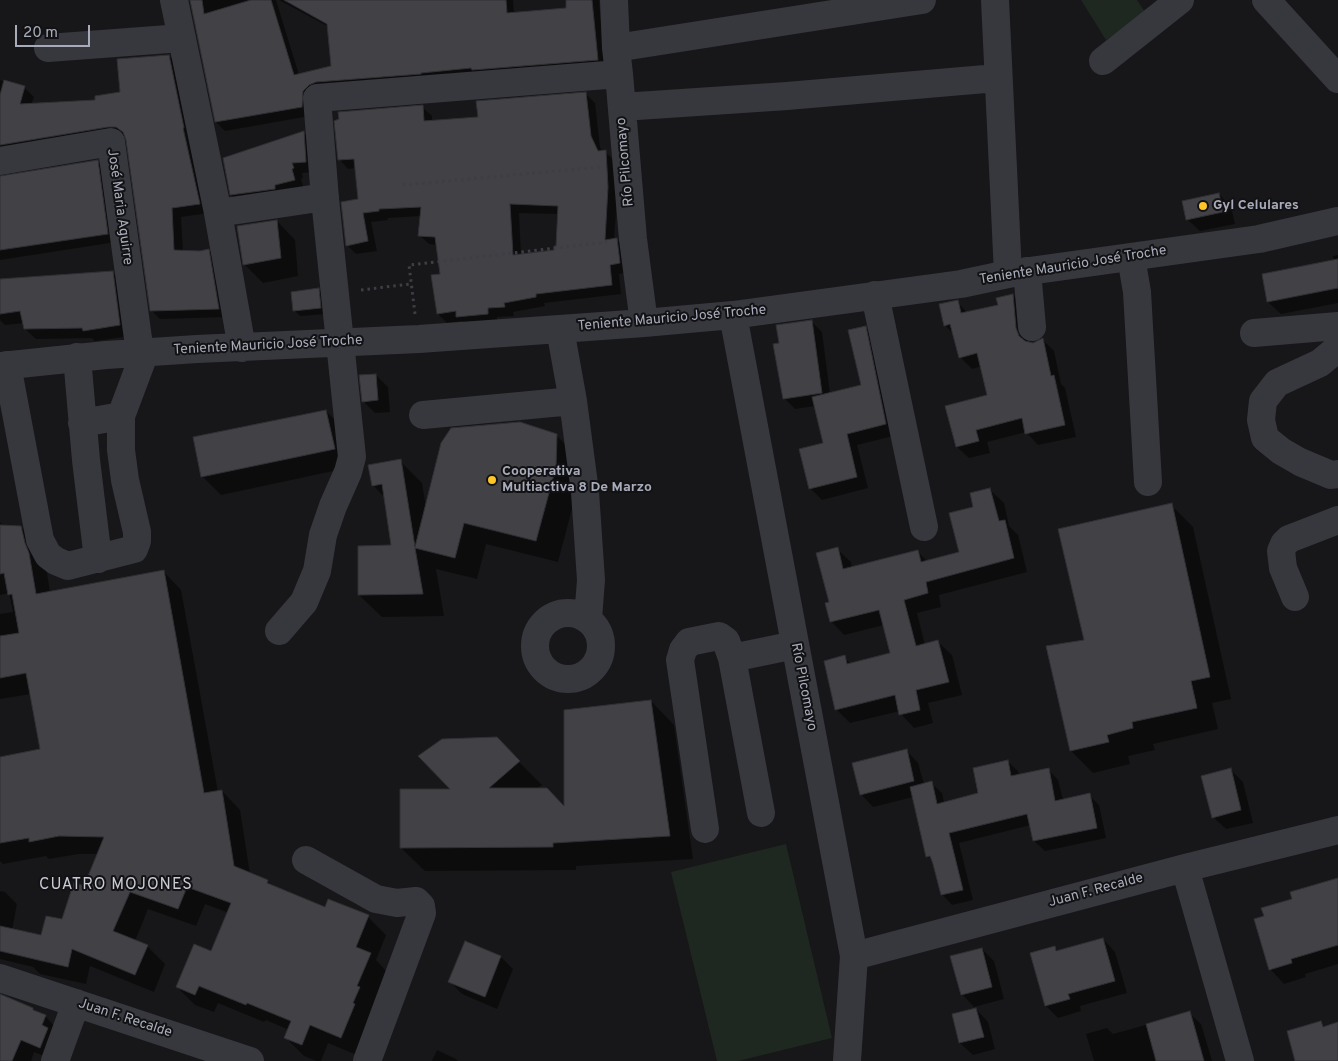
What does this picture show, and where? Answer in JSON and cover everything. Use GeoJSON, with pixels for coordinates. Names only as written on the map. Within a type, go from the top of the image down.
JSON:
{"type":"FeatureCollection","features":[{"type":"Feature","properties":{"kind":"street"},"geometry":{"type":"LineString","coordinates":[[174,0],[218,213],[242,348]]}},
{"type":"Feature","properties":{"kind":"street","name":"Río Pilcomayo"},"geometry":{"type":"LineString","coordinates":[[614,0],[633,239],[644,323]]}},
{"type":"Feature","properties":{"kind":"street"},"geometry":{"type":"LineString","coordinates":[[279,631],[304,602],[317,571],[323,535],[352,457],[325,197],[317,98],[618,61],[922,0]]}},
{"type":"Feature","properties":{"kind":"street"},"geometry":{"type":"LineString","coordinates":[[994,0],[997,78],[1018,273],[1032,328]]}},
{"type":"Feature","properties":{"kind":"street"},"geometry":{"type":"LineString","coordinates":[[1103,61],[1180,0]]}},
{"type":"Feature","properties":{"kind":"street"},"geometry":{"type":"LineString","coordinates":[[1266,0],[1338,79]]}},
{"type":"Feature","properties":{"kind":"street"},"geometry":{"type":"LineString","coordinates":[[48,48],[182,38]]}},
{"type":"Feature","properties":{"kind":"street"},"geometry":{"type":"LineString","coordinates":[[622,108],[997,78]]}},
{"type":"Feature","properties":{"kind":"street","name":"José Maria Aguirre"},"geometry":{"type":"LineString","coordinates":[[0,161],[111,142],[143,353]]}},
{"type":"Feature","properties":{"kind":"street"},"geometry":{"type":"LineString","coordinates":[[218,213],[325,197]]}},
{"type":"Feature","properties":{"kind":"street","name":"Teniente Mauricio José Troche"},"geometry":{"type":"LineString","coordinates":[[4,365],[77,357],[340,344],[733,315],[962,284],[1018,273],[1259,239],[1338,221]]}},
{"type":"Feature","properties":{"kind":"street"},"geometry":{"type":"LineString","coordinates":[[1131,257],[1136,292],[1148,482]]}},
{"type":"Feature","properties":{"kind":"street"},"geometry":{"type":"LineString","coordinates":[[875,295],[924,527]]}},
{"type":"Feature","properties":{"kind":"street","name":"Río Pilcomayo"},"geometry":{"type":"LineString","coordinates":[[733,315],[854,956],[847,1061]]}},
{"type":"Feature","properties":{"kind":"street"},"geometry":{"type":"LineString","coordinates":[[1254,333],[1338,326]]}},
{"type":"Feature","properties":{"kind":"street"},"geometry":{"type":"LineString","coordinates":[[560,329],[573,401],[585,492],[591,580],[588,619]]}},
{"type":"Feature","properties":{"kind":"street"},"geometry":{"type":"LineString","coordinates":[[1338,348],[1320,362],[1278,383],[1263,401],[1261,420],[1265,438],[1281,451],[1300,462],[1331,475],[1338,474]]}},
{"type":"Feature","properties":{"kind":"street"},"geometry":{"type":"LineString","coordinates":[[4,365],[40,540],[48,555],[68,566],[134,549],[137,541],[138,532],[124,472],[121,450],[121,416],[143,353]]}},
{"type":"Feature","properties":{"kind":"street"},"geometry":{"type":"LineString","coordinates":[[77,357],[82,424],[98,558]]}},
{"type":"Feature","properties":{"kind":"street"},"geometry":{"type":"LineString","coordinates":[[423,415],[573,401]]}},
{"type":"Feature","properties":{"kind":"street"},"geometry":{"type":"LineString","coordinates":[[82,424],[121,416]]}},
{"type":"Feature","properties":{"kind":"street"},"geometry":{"type":"LineString","coordinates":[[1295,597],[1283,568],[1281,551],[1284,544],[1289,539],[1338,520]]}},
{"type":"Feature","properties":{"kind":"street"},"geometry":{"type":"LineString","coordinates":[[705,829],[680,660],[683,650],[689,642],[718,636],[726,641],[732,658],[761,813]]}},
{"type":"Feature","properties":{"kind":"street"},"geometry":{"type":"LineString","coordinates":[[732,658],[795,645]]}},
{"type":"Feature","properties":{"kind":"street","name":"Juan F. Recalde"},"geometry":{"type":"LineString","coordinates":[[854,956],[1184,868],[1338,830]]}},
{"type":"Feature","properties":{"kind":"street"},"geometry":{"type":"LineString","coordinates":[[306,860],[376,899],[397,903],[416,900],[421,906],[422,913],[367,1061]]}},
{"type":"Feature","properties":{"kind":"street"},"geometry":{"type":"LineString","coordinates":[[1184,868],[1240,1061]]}},
{"type":"Feature","properties":{"kind":"street","name":"Juan F. Recalde"},"geometry":{"type":"LineString","coordinates":[[0,978],[250,1061]]}},
{"type":"Feature","properties":{"kind":"street"},"geometry":{"type":"LineString","coordinates":[[55,1061],[76,1003]]}},
{"type":"Feature","properties":{"kind":"path"},"geometry":{"type":"LineString","coordinates":[[403,185],[627,165]]}},
{"type":"Feature","properties":{"kind":"path"},"geometry":{"type":"LineString","coordinates":[[418,339],[409,265],[633,239]]}},
{"type":"Feature","properties":{"kind":"path"},"geometry":{"type":"LineString","coordinates":[[356,290],[410,284]]}},
{"type":"Feature","properties":{"kind":"shaded area"},"geometry":{"type":"Polygon","coordinates":[[[1081,0],[1137,0],[1147,15],[1106,40],[1081,0]]]}},
{"type":"Feature","properties":{"kind":"shaded area"},"geometry":{"type":"Polygon","coordinates":[[[786,844],[832,1038],[738,1061],[717,1061],[671,872],[786,844]]]}},
{"type":"Feature","properties":{"kind":"building"},"geometry":{"type":"Polygon","coordinates":[[[190,0],[202,0],[204,14],[251,0],[271,0],[294,75],[331,66],[327,24],[284,0],[506,0],[507,13],[566,8],[566,0],[592,0],[598,60],[472,70],[471,68],[316,82],[309,85],[303,91],[302,107],[215,122],[190,0]]]}},
{"type":"Feature","properties":{"kind":"building"},"geometry":{"type":"Polygon","coordinates":[[[169,55],[200,204],[172,208],[174,250],[200,251],[209,249],[219,309],[150,311],[126,140],[123,132],[116,127],[108,127],[0,145],[0,95],[4,80],[25,86],[20,104],[95,100],[95,96],[120,92],[117,59],[169,55]]]}},
{"type":"Feature","properties":{"kind":"building"},"geometry":{"type":"Polygon","coordinates":[[[586,92],[591,136],[598,151],[606,150],[608,187],[605,240],[617,238],[620,263],[610,265],[612,285],[536,294],[536,297],[504,303],[505,307],[488,308],[488,314],[456,317],[456,311],[437,314],[431,275],[440,274],[435,237],[418,236],[421,207],[379,209],[379,211],[363,213],[368,241],[346,246],[341,202],[358,199],[354,159],[338,160],[334,121],[339,119],[338,112],[423,105],[424,121],[478,117],[476,101],[586,92]],[[510,204],[513,255],[554,250],[554,246],[556,246],[558,206],[510,204]]]}},
{"type":"Feature","properties":{"kind":"building"},"geometry":{"type":"Polygon","coordinates":[[[304,131],[306,162],[292,163],[295,180],[275,185],[275,189],[230,195],[223,158],[304,131]]]}},
{"type":"Feature","properties":{"kind":"building"},"geometry":{"type":"Polygon","coordinates":[[[98,160],[108,234],[0,250],[0,176],[98,160]]]}},
{"type":"Feature","properties":{"kind":"building","name":"Gyl Celulares"},"geometry":{"type":"Polygon","coordinates":[[[1219,193],[1223,212],[1186,220],[1182,201],[1219,193]]]}},
{"type":"Feature","properties":{"kind":"building"},"geometry":{"type":"Polygon","coordinates":[[[277,220],[281,258],[243,265],[237,226],[277,220]]]}},
{"type":"Feature","properties":{"kind":"building"},"geometry":{"type":"Polygon","coordinates":[[[1338,259],[1338,288],[1267,302],[1262,274],[1338,259]]]}},
{"type":"Feature","properties":{"kind":"building"},"geometry":{"type":"Polygon","coordinates":[[[113,271],[120,325],[83,331],[82,328],[24,329],[20,311],[0,314],[0,279],[113,271]]]}},
{"type":"Feature","properties":{"kind":"building"},"geometry":{"type":"Polygon","coordinates":[[[319,288],[321,308],[293,311],[291,292],[319,288]]]}},
{"type":"Feature","properties":{"kind":"building"},"geometry":{"type":"Polygon","coordinates":[[[1013,294],[1016,328],[1019,336],[1025,341],[1033,343],[1043,338],[1051,376],[1054,375],[1065,425],[1025,434],[1022,418],[976,430],[979,441],[956,447],[945,406],[987,395],[977,353],[959,358],[950,324],[944,326],[939,304],[958,300],[961,313],[998,305],[996,298],[1013,294]]]}},
{"type":"Feature","properties":{"kind":"building"},"geometry":{"type":"Polygon","coordinates":[[[812,320],[822,393],[783,399],[773,344],[779,343],[776,325],[812,320]]]}},
{"type":"Feature","properties":{"kind":"building"},"geometry":{"type":"Polygon","coordinates":[[[866,326],[886,424],[847,434],[857,477],[809,489],[799,449],[823,443],[812,397],[861,385],[848,330],[866,326]]]}},
{"type":"Feature","properties":{"kind":"building"},"geometry":{"type":"Polygon","coordinates":[[[376,374],[378,400],[362,402],[359,375],[376,374]]]}},
{"type":"Feature","properties":{"kind":"building"},"geometry":{"type":"Polygon","coordinates":[[[326,410],[335,449],[201,477],[193,437],[326,410]]]}},
{"type":"Feature","properties":{"kind":"building","name":"Cooperativa Multiactiva 8 De Marzo"},"geometry":{"type":"Polygon","coordinates":[[[520,422],[557,434],[556,467],[536,541],[464,523],[455,558],[415,548],[423,594],[358,595],[358,546],[391,545],[382,484],[372,486],[368,465],[401,459],[415,547],[441,443],[451,428],[520,422]]]}},
{"type":"Feature","properties":{"kind":"building"},"geometry":{"type":"Polygon","coordinates":[[[990,488],[999,521],[1005,520],[1014,558],[926,582],[928,593],[904,600],[916,646],[938,640],[949,682],[916,690],[920,710],[899,715],[895,695],[835,710],[824,661],[845,655],[847,664],[890,653],[879,610],[830,622],[825,603],[829,602],[816,553],[838,547],[843,569],[918,550],[921,562],[959,552],[949,513],[973,507],[970,493],[990,488]]]}},
{"type":"Feature","properties":{"kind":"building"},"geometry":{"type":"Polygon","coordinates":[[[1172,503],[1210,677],[1191,681],[1197,708],[1132,722],[1133,728],[1107,735],[1109,742],[1070,751],[1046,646],[1084,640],[1058,529],[1172,503]]]}},
{"type":"Feature","properties":{"kind":"building"},"geometry":{"type":"Polygon","coordinates":[[[0,525],[21,526],[29,553],[36,594],[164,570],[204,793],[222,790],[234,866],[268,880],[267,883],[325,907],[328,899],[369,915],[356,947],[371,953],[357,986],[360,987],[353,1003],[355,1004],[341,1038],[310,1025],[302,1045],[284,1038],[291,1021],[199,986],[195,995],[176,987],[194,944],[211,951],[231,903],[187,887],[178,909],[130,892],[113,931],[148,945],[135,975],[72,949],[68,967],[0,951],[0,926],[41,935],[46,916],[62,919],[74,882],[84,886],[104,837],[59,836],[29,842],[29,838],[0,843],[0,757],[40,749],[26,673],[0,678],[0,636],[19,633],[12,594],[8,595],[4,573],[0,574],[0,525]]]}},
{"type":"Feature","properties":{"kind":"building"},"geometry":{"type":"Polygon","coordinates":[[[651,700],[670,836],[553,843],[553,847],[400,848],[400,789],[450,789],[418,756],[442,739],[497,737],[520,761],[489,788],[547,788],[564,806],[564,710],[651,700]]]}},
{"type":"Feature","properties":{"kind":"building"},"geometry":{"type":"Polygon","coordinates":[[[907,749],[914,781],[860,795],[852,763],[907,749]]]}},
{"type":"Feature","properties":{"kind":"building"},"geometry":{"type":"Polygon","coordinates":[[[1008,760],[1011,776],[1049,768],[1055,801],[1090,793],[1097,828],[1033,841],[1027,814],[949,833],[963,890],[941,895],[930,856],[926,857],[910,787],[932,781],[937,804],[978,793],[973,768],[1008,760]]]}},
{"type":"Feature","properties":{"kind":"building"},"geometry":{"type":"Polygon","coordinates":[[[1231,768],[1241,810],[1212,818],[1201,776],[1231,768]]]}},
{"type":"Feature","properties":{"kind":"building"},"geometry":{"type":"Polygon","coordinates":[[[1338,878],[1338,945],[1291,959],[1292,963],[1269,970],[1254,919],[1264,916],[1261,908],[1292,899],[1290,892],[1338,878]]]}},
{"type":"Feature","properties":{"kind":"building"},"geometry":{"type":"Polygon","coordinates":[[[1103,938],[1115,981],[1068,994],[1070,999],[1045,1006],[1030,953],[1055,946],[1056,951],[1103,938]]]}},
{"type":"Feature","properties":{"kind":"building"},"geometry":{"type":"Polygon","coordinates":[[[465,941],[501,956],[485,997],[448,982],[465,941]]]}},
{"type":"Feature","properties":{"kind":"building"},"geometry":{"type":"Polygon","coordinates":[[[982,948],[992,987],[961,995],[950,956],[982,948]]]}},
{"type":"Feature","properties":{"kind":"building"},"geometry":{"type":"Polygon","coordinates":[[[0,994],[46,1015],[42,1025],[48,1028],[40,1048],[21,1040],[12,1061],[0,1061],[0,994]]]}},
{"type":"Feature","properties":{"kind":"building"},"geometry":{"type":"Polygon","coordinates":[[[976,1008],[984,1037],[959,1043],[952,1014],[976,1008]]]}},
{"type":"Feature","properties":{"kind":"building"},"geometry":{"type":"Polygon","coordinates":[[[1190,1011],[1204,1061],[1156,1061],[1146,1024],[1190,1011]]]}},
{"type":"Feature","properties":{"kind":"building"},"geometry":{"type":"Polygon","coordinates":[[[1321,1021],[1323,1027],[1338,1022],[1338,1061],[1295,1061],[1287,1031],[1321,1021]]]}},
{"type":"Feature","properties":{"kind":"place","name":"Gyl Celulares"},"geometry":{"type":"Point","coordinates":[1203,206]}},
{"type":"Feature","properties":{"kind":"place","name":"Cooperativa Multiactiva 8 De Marzo"},"geometry":{"type":"Point","coordinates":[492,480]}},
{"type":"Feature","properties":{"kind":"district","name":"CUATRO MOJONES"},"geometry":{"type":"Point","coordinates":[116,886]}}]}
